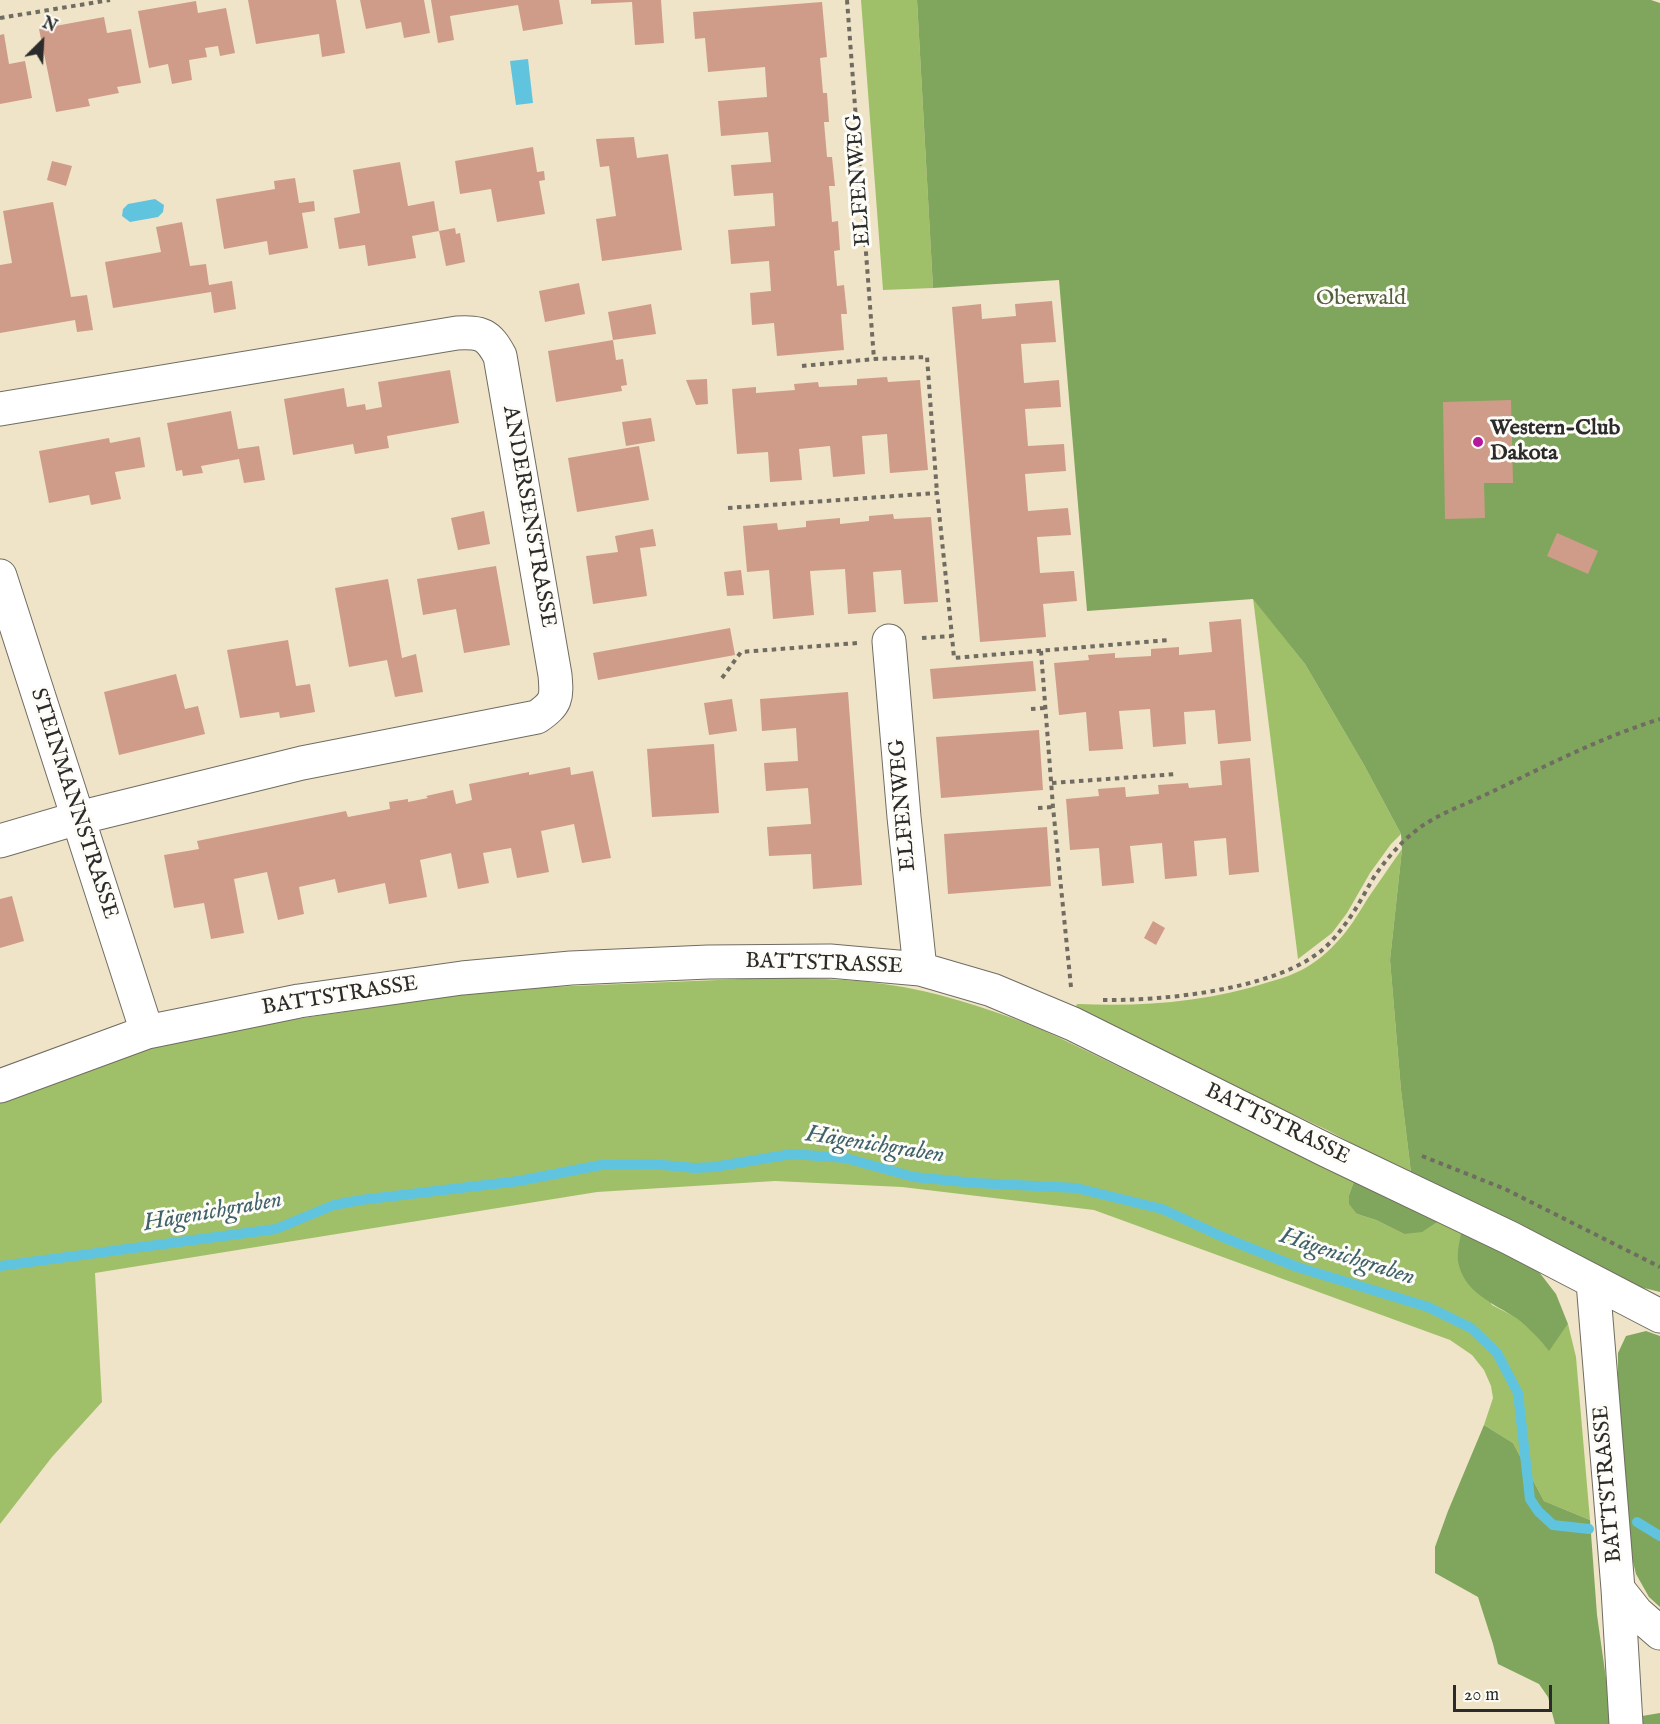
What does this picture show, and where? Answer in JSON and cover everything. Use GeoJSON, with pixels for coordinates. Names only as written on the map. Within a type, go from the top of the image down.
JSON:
{"type":"FeatureCollection","features":[{"type":"Feature","properties":{"kind":"street","name":"ANDERSENSTRASSE"},"geometry":{"type":"LineString","coordinates":[[0,409],[457,333],[482,335],[493,343],[500,356],[555,675],[556,693],[551,707],[537,717],[302,764],[78,818],[0,841]]}},
{"type":"Feature","properties":{"kind":"street","name":"STEINMANNSTRASSE"},"geometry":{"type":"LineString","coordinates":[[0,576],[147,1032]]}},
{"type":"Feature","properties":{"kind":"street","name":"ELFENWEG"},"geometry":{"type":"LineString","coordinates":[[889,641],[903,817],[920,969]]}},
{"type":"Feature","properties":{"kind":"street","name":"BATTSTRASSE"},"geometry":{"type":"LineString","coordinates":[[0,1086],[147,1032],[299,1001],[462,978],[571,968],[708,962],[830,961],[920,969],[992,990],[1073,1024],[1328,1151],[1510,1238],[1660,1316]]}},
{"type":"Feature","properties":{"kind":"street","name":"BATTSTRASSE"},"geometry":{"type":"LineString","coordinates":[[1593,1282],[1618,1589],[1636,1613],[1660,1634]]}},
{"type":"Feature","properties":{"kind":"street"},"geometry":{"type":"LineString","coordinates":[[1618,1589],[1626,1724]]}},
{"type":"Feature","properties":{"kind":"path"},"geometry":{"type":"LineString","coordinates":[[0,18],[110,0]]}},
{"type":"Feature","properties":{"kind":"path","name":"ELFENWEG"},"geometry":{"type":"LineString","coordinates":[[847,0],[874,359]]}},
{"type":"Feature","properties":{"kind":"path"},"geometry":{"type":"LineString","coordinates":[[802,366],[874,359],[927,357],[937,493],[954,658],[1169,640]]}},
{"type":"Feature","properties":{"kind":"path"},"geometry":{"type":"LineString","coordinates":[[728,508],[937,493]]}},
{"type":"Feature","properties":{"kind":"path"},"geometry":{"type":"LineString","coordinates":[[722,678],[741,652],[952,636]]}},
{"type":"Feature","properties":{"kind":"path"},"geometry":{"type":"LineString","coordinates":[[1041,651],[1073,1024]]}},
{"type":"Feature","properties":{"kind":"path"},"geometry":{"type":"LineString","coordinates":[[1031,709],[1046,708]]}},
{"type":"Feature","properties":{"kind":"path"},"geometry":{"type":"LineString","coordinates":[[1100,1000],[1152,998],[1226,988],[1269,977],[1294,967],[1315,956],[1330,942],[1343,928],[1375,876],[1394,851],[1414,832],[1437,816],[1580,750],[1660,719]]}},
{"type":"Feature","properties":{"kind":"path"},"geometry":{"type":"LineString","coordinates":[[1052,783],[1177,774]]}},
{"type":"Feature","properties":{"kind":"path"},"geometry":{"type":"LineString","coordinates":[[1038,808],[1053,807]]}},
{"type":"Feature","properties":{"kind":"green space"},"geometry":{"type":"Polygon","coordinates":[[[861,0],[917,0],[933,288],[883,290],[861,0]]]}},
{"type":"Feature","properties":{"kind":"green space","name":"Oberwald"},"geometry":{"type":"Polygon","coordinates":[[[917,0],[1651,0],[1660,3],[1660,1292],[1640,1287],[1535,1235],[1412,1181],[1401,1090],[1390,960],[1402,849],[1401,834],[1305,664],[1253,599],[1087,611],[1059,280],[933,288],[917,0]]]}},
{"type":"Feature","properties":{"kind":"green space"},"geometry":{"type":"Polygon","coordinates":[[[1253,598],[1305,664],[1401,834],[1370,873],[1347,913],[1332,933],[1298,959],[1253,598]]]}},
{"type":"Feature","properties":{"kind":"green space"},"geometry":{"type":"Polygon","coordinates":[[[1402,849],[1390,960],[1401,1090],[1412,1181],[1369,1158],[1355,1145],[1327,1130],[1206,1073],[1076,1005],[1150,1004],[1199,999],[1246,989],[1301,970],[1322,956],[1341,938],[1402,849]]]}},
{"type":"Feature","properties":{"kind":"green space"},"geometry":{"type":"Polygon","coordinates":[[[766,978],[844,980],[903,987],[958,1000],[1010,1017],[1060,1038],[1355,1179],[1349,1195],[1357,1214],[1376,1220],[1404,1234],[1440,1220],[1462,1229],[1460,1243],[1492,1305],[1515,1317],[1536,1334],[1549,1350],[1568,1324],[1576,1357],[1590,1520],[1544,1501],[1513,1443],[1484,1425],[1493,1398],[1491,1386],[1484,1370],[1472,1355],[1450,1340],[1094,1210],[902,1187],[775,1181],[597,1192],[95,1273],[102,1402],[52,1457],[0,1524],[0,1094],[147,1041],[500,989],[766,978]]]}},
{"type":"Feature","properties":{"kind":"green space"},"geometry":{"type":"Polygon","coordinates":[[[1355,1179],[1440,1220],[1422,1232],[1404,1234],[1376,1220],[1357,1214],[1349,1204],[1349,1195],[1355,1179]]]}},
{"type":"Feature","properties":{"kind":"green space"},"geometry":{"type":"Polygon","coordinates":[[[1462,1229],[1539,1272],[1556,1294],[1568,1324],[1549,1351],[1538,1337],[1516,1318],[1480,1296],[1466,1281],[1458,1261],[1462,1229]]]}},
{"type":"Feature","properties":{"kind":"green space"},"geometry":{"type":"Polygon","coordinates":[[[1646,1331],[1660,1336],[1660,1607],[1649,1597],[1636,1574],[1629,1546],[1618,1397],[1618,1353],[1626,1336],[1646,1331]]]}},
{"type":"Feature","properties":{"kind":"green space"},"geometry":{"type":"Polygon","coordinates":[[[1484,1425],[1513,1443],[1544,1501],[1590,1520],[1597,1615],[1612,1721],[1660,1713],[1660,1724],[1555,1724],[1548,1697],[1539,1684],[1498,1664],[1478,1597],[1435,1573],[1435,1547],[1484,1425]]]}},
{"type":"Feature","properties":{"kind":"water"},"geometry":{"type":"Polygon","coordinates":[[[528,59],[533,103],[516,105],[510,61],[528,59]]]}},
{"type":"Feature","properties":{"kind":"water"},"geometry":{"type":"Polygon","coordinates":[[[155,199],[164,205],[163,212],[158,217],[130,222],[122,216],[123,209],[128,204],[155,199]]]}},
{"type":"Feature","properties":{"kind":"building"},"geometry":{"type":"Polygon","coordinates":[[[248,0],[336,0],[345,53],[322,57],[319,34],[256,44],[248,0]]]}},
{"type":"Feature","properties":{"kind":"building"},"geometry":{"type":"Polygon","coordinates":[[[360,0],[424,0],[430,33],[404,38],[401,22],[366,29],[360,0]]]}},
{"type":"Feature","properties":{"kind":"building"},"geometry":{"type":"Polygon","coordinates":[[[431,0],[559,0],[563,24],[523,31],[518,5],[450,16],[454,40],[438,43],[431,0]]]}},
{"type":"Feature","properties":{"kind":"building"},"geometry":{"type":"Polygon","coordinates":[[[591,0],[661,0],[664,43],[635,45],[632,2],[591,4],[591,0]]]}},
{"type":"Feature","properties":{"kind":"building"},"geometry":{"type":"Polygon","coordinates":[[[196,1],[198,13],[226,8],[235,53],[220,56],[218,46],[205,48],[207,57],[189,60],[192,80],[172,84],[168,64],[149,68],[138,11],[196,1]]]}},
{"type":"Feature","properties":{"kind":"building"},"geometry":{"type":"Polygon","coordinates":[[[822,2],[827,57],[820,58],[823,93],[827,93],[829,122],[824,122],[827,157],[832,157],[835,186],[829,186],[832,222],[838,221],[840,250],[834,251],[837,286],[844,285],[847,314],[841,314],[844,350],[777,356],[774,323],[752,325],[750,293],[771,291],[769,261],[731,264],[728,230],[775,226],[773,193],[734,196],[731,165],[771,162],[768,132],[721,136],[718,101],[767,97],[765,67],[708,72],[705,38],[695,39],[693,12],[822,2]]]}},
{"type":"Feature","properties":{"kind":"building"},"geometry":{"type":"Polygon","coordinates":[[[104,17],[107,33],[131,29],[141,83],[117,87],[119,93],[88,99],[90,106],[56,112],[39,29],[104,17]]]}},
{"type":"Feature","properties":{"kind":"building"},"geometry":{"type":"Polygon","coordinates":[[[4,34],[9,64],[25,61],[32,98],[0,104],[0,35],[4,34]]]}},
{"type":"Feature","properties":{"kind":"building"},"geometry":{"type":"Polygon","coordinates":[[[634,137],[637,158],[668,154],[682,250],[602,261],[596,219],[616,216],[609,166],[600,167],[596,139],[634,137]]]}},
{"type":"Feature","properties":{"kind":"building"},"geometry":{"type":"Polygon","coordinates":[[[533,147],[537,172],[544,171],[545,180],[539,181],[545,214],[497,222],[491,189],[460,194],[455,161],[533,147]]]}},
{"type":"Feature","properties":{"kind":"building"},"geometry":{"type":"Polygon","coordinates":[[[52,161],[72,166],[66,186],[47,180],[52,161]]]}},
{"type":"Feature","properties":{"kind":"building"},"geometry":{"type":"Polygon","coordinates":[[[400,162],[408,206],[434,201],[439,231],[412,236],[416,258],[368,266],[365,245],[339,249],[334,218],[360,213],[353,170],[400,162]]]}},
{"type":"Feature","properties":{"kind":"building"},"geometry":{"type":"Polygon","coordinates":[[[295,178],[299,203],[314,201],[315,211],[302,213],[308,248],[269,255],[267,241],[224,249],[216,199],[275,189],[274,181],[295,178]]]}},
{"type":"Feature","properties":{"kind":"building"},"geometry":{"type":"Polygon","coordinates":[[[53,202],[71,297],[87,295],[93,330],[77,332],[75,320],[0,333],[0,265],[12,263],[3,211],[53,202]]]}},
{"type":"Feature","properties":{"kind":"building"},"geometry":{"type":"Polygon","coordinates":[[[182,222],[190,266],[206,264],[209,285],[232,281],[236,309],[214,313],[211,292],[113,308],[105,262],[161,252],[156,227],[182,222]]]}},
{"type":"Feature","properties":{"kind":"building"},"geometry":{"type":"Polygon","coordinates":[[[455,228],[456,234],[460,233],[465,262],[446,266],[439,231],[455,228]]]}},
{"type":"Feature","properties":{"kind":"building"},"geometry":{"type":"Polygon","coordinates":[[[579,283],[585,314],[545,322],[539,291],[579,283]]]}},
{"type":"Feature","properties":{"kind":"building"},"geometry":{"type":"Polygon","coordinates":[[[1052,301],[1056,342],[1021,344],[1024,383],[1059,380],[1061,407],[1025,409],[1028,446],[1064,444],[1066,471],[1025,474],[1028,511],[1068,508],[1071,535],[1037,537],[1040,573],[1074,571],[1077,601],[1043,604],[1046,637],[980,642],[952,307],[981,304],[982,319],[1016,316],[1015,304],[1052,301]]]}},
{"type":"Feature","properties":{"kind":"building"},"geometry":{"type":"Polygon","coordinates":[[[651,304],[656,334],[613,340],[608,312],[651,304]]]}},
{"type":"Feature","properties":{"kind":"building"},"geometry":{"type":"Polygon","coordinates":[[[613,340],[616,360],[623,359],[627,385],[621,386],[622,391],[556,402],[548,351],[613,340]]]}},
{"type":"Feature","properties":{"kind":"building"},"geometry":{"type":"Polygon","coordinates":[[[450,370],[459,423],[387,436],[389,448],[355,454],[353,444],[293,455],[284,399],[344,388],[347,407],[365,404],[366,410],[382,407],[378,382],[450,370]]]}},
{"type":"Feature","properties":{"kind":"building"},"geometry":{"type":"Polygon","coordinates":[[[887,377],[888,382],[920,380],[928,470],[890,473],[887,434],[862,436],[865,474],[833,477],[830,446],[799,449],[802,480],[770,482],[768,452],[737,454],[732,389],[756,387],[756,393],[795,390],[794,384],[818,382],[819,387],[857,385],[857,379],[887,377]]]}},
{"type":"Feature","properties":{"kind":"building"},"geometry":{"type":"Polygon","coordinates":[[[707,379],[708,404],[696,405],[686,380],[707,379]]]}},
{"type":"Feature","properties":{"kind":"building","name":"Western-Club Dakota"},"geometry":{"type":"Polygon","coordinates":[[[1511,400],[1513,483],[1484,483],[1485,518],[1445,519],[1443,402],[1511,400]]]}},
{"type":"Feature","properties":{"kind":"building"},"geometry":{"type":"Polygon","coordinates":[[[231,411],[238,449],[259,446],[265,480],[244,483],[239,459],[201,466],[203,473],[183,476],[182,470],[176,471],[167,423],[231,411]]]}},
{"type":"Feature","properties":{"kind":"building"},"geometry":{"type":"Polygon","coordinates":[[[651,418],[655,441],[626,446],[622,422],[651,418]]]}},
{"type":"Feature","properties":{"kind":"building"},"geometry":{"type":"Polygon","coordinates":[[[140,437],[145,467],[115,472],[121,499],[91,505],[89,495],[49,503],[39,451],[109,438],[110,443],[140,437]]]}},
{"type":"Feature","properties":{"kind":"building"},"geometry":{"type":"Polygon","coordinates":[[[639,446],[649,500],[577,512],[568,458],[639,446]]]}},
{"type":"Feature","properties":{"kind":"building"},"geometry":{"type":"Polygon","coordinates":[[[484,511],[490,544],[458,550],[451,518],[484,511]]]}},
{"type":"Feature","properties":{"kind":"building"},"geometry":{"type":"Polygon","coordinates":[[[893,514],[894,519],[931,517],[938,602],[904,604],[901,570],[873,572],[876,612],[848,614],[845,569],[810,571],[814,615],[773,619],[769,570],[747,572],[743,526],[777,523],[778,530],[806,527],[806,521],[840,518],[840,524],[869,521],[869,516],[893,514]]]}},
{"type":"Feature","properties":{"kind":"building"},"geometry":{"type":"Polygon","coordinates":[[[653,529],[656,546],[640,548],[647,596],[593,604],[586,556],[618,552],[615,536],[653,529]]]}},
{"type":"Feature","properties":{"kind":"building"},"geometry":{"type":"Polygon","coordinates":[[[1557,533],[1598,551],[1588,574],[1547,556],[1557,533]]]}},
{"type":"Feature","properties":{"kind":"building"},"geometry":{"type":"Polygon","coordinates":[[[496,566],[510,645],[464,653],[456,609],[423,615],[417,579],[496,566]]]}},
{"type":"Feature","properties":{"kind":"building"},"geometry":{"type":"Polygon","coordinates":[[[741,570],[744,595],[727,596],[724,572],[741,570]]]}},
{"type":"Feature","properties":{"kind":"building"},"geometry":{"type":"Polygon","coordinates":[[[388,579],[402,658],[416,654],[423,692],[395,697],[387,660],[349,667],[335,588],[388,579]]]}},
{"type":"Feature","properties":{"kind":"building"},"geometry":{"type":"Polygon","coordinates":[[[1241,619],[1251,741],[1218,744],[1215,710],[1184,712],[1186,744],[1153,747],[1150,709],[1119,711],[1123,749],[1089,751],[1086,712],[1059,715],[1054,663],[1089,660],[1088,655],[1115,653],[1115,658],[1151,656],[1151,649],[1179,647],[1179,655],[1212,652],[1209,622],[1241,619]]]}},
{"type":"Feature","properties":{"kind":"building"},"geometry":{"type":"Polygon","coordinates":[[[730,628],[735,655],[598,680],[593,653],[730,628]]]}},
{"type":"Feature","properties":{"kind":"building"},"geometry":{"type":"Polygon","coordinates":[[[288,640],[296,686],[310,684],[315,712],[280,718],[279,712],[240,718],[227,650],[288,640]]]}},
{"type":"Feature","properties":{"kind":"building"},"geometry":{"type":"Polygon","coordinates":[[[1033,661],[1036,691],[933,699],[930,669],[1033,661]]]}},
{"type":"Feature","properties":{"kind":"building"},"geometry":{"type":"Polygon","coordinates":[[[176,674],[185,709],[198,706],[205,734],[119,755],[104,692],[176,674]]]}},
{"type":"Feature","properties":{"kind":"building"},"geometry":{"type":"Polygon","coordinates":[[[848,692],[862,885],[813,889],[811,854],[769,856],[767,827],[811,824],[808,788],[766,791],[764,763],[798,761],[796,728],[762,731],[760,699],[848,692]]]}},
{"type":"Feature","properties":{"kind":"building"},"geometry":{"type":"Polygon","coordinates":[[[732,699],[737,731],[709,735],[704,703],[732,699]]]}},
{"type":"Feature","properties":{"kind":"building"},"geometry":{"type":"Polygon","coordinates":[[[1039,730],[1043,790],[941,798],[936,737],[1039,730]]]}},
{"type":"Feature","properties":{"kind":"building"},"geometry":{"type":"Polygon","coordinates":[[[714,744],[719,813],[652,817],[647,749],[714,744]]]}},
{"type":"Feature","properties":{"kind":"building"},"geometry":{"type":"Polygon","coordinates":[[[1250,758],[1259,872],[1229,875],[1226,838],[1194,841],[1197,876],[1165,879],[1162,843],[1130,846],[1134,883],[1102,886],[1099,848],[1070,850],[1066,799],[1099,796],[1098,789],[1125,787],[1126,797],[1159,794],[1158,785],[1188,783],[1189,788],[1222,785],[1220,761],[1250,758]]]}},
{"type":"Feature","properties":{"kind":"building"},"geometry":{"type":"Polygon","coordinates":[[[570,767],[571,775],[593,771],[611,858],[582,863],[574,824],[541,831],[549,872],[517,878],[511,848],[483,853],[489,883],[458,889],[451,853],[420,860],[427,897],[389,904],[385,883],[338,893],[335,879],[299,887],[304,914],[278,920],[267,872],[234,879],[244,933],[211,939],[204,903],[174,908],[164,855],[199,849],[197,841],[346,811],[348,817],[390,809],[389,802],[408,799],[408,802],[453,790],[456,804],[472,800],[469,784],[529,772],[529,775],[570,767]]]}},
{"type":"Feature","properties":{"kind":"building"},"geometry":{"type":"Polygon","coordinates":[[[1047,827],[1051,886],[948,894],[944,834],[1047,827]]]}},
{"type":"Feature","properties":{"kind":"building"},"geometry":{"type":"Polygon","coordinates":[[[12,896],[24,941],[0,948],[0,899],[12,896]]]}},
{"type":"Feature","properties":{"kind":"building"},"geometry":{"type":"Polygon","coordinates":[[[1153,921],[1165,928],[1156,945],[1144,938],[1153,921]]]}},
{"type":"Feature","properties":{"kind":"waterway","name":"Hägenichgraben"},"geometry":{"type":"LineString","coordinates":[[0,1266],[276,1229],[334,1205],[519,1181],[601,1165],[652,1164],[695,1168],[714,1167],[792,1154],[845,1158],[914,1177],[975,1183],[1076,1188],[1162,1209],[1297,1267],[1428,1307],[1471,1328],[1497,1353],[1518,1393],[1530,1499],[1538,1511],[1553,1525],[1589,1529]]}},
{"type":"Feature","properties":{"kind":"waterway"},"geometry":{"type":"LineString","coordinates":[[1637,1522],[1660,1536]]}},
{"type":"Feature","properties":{"kind":"place","name":"Western-Club Dakota"},"geometry":{"type":"Point","coordinates":[1478,442]}}]}
